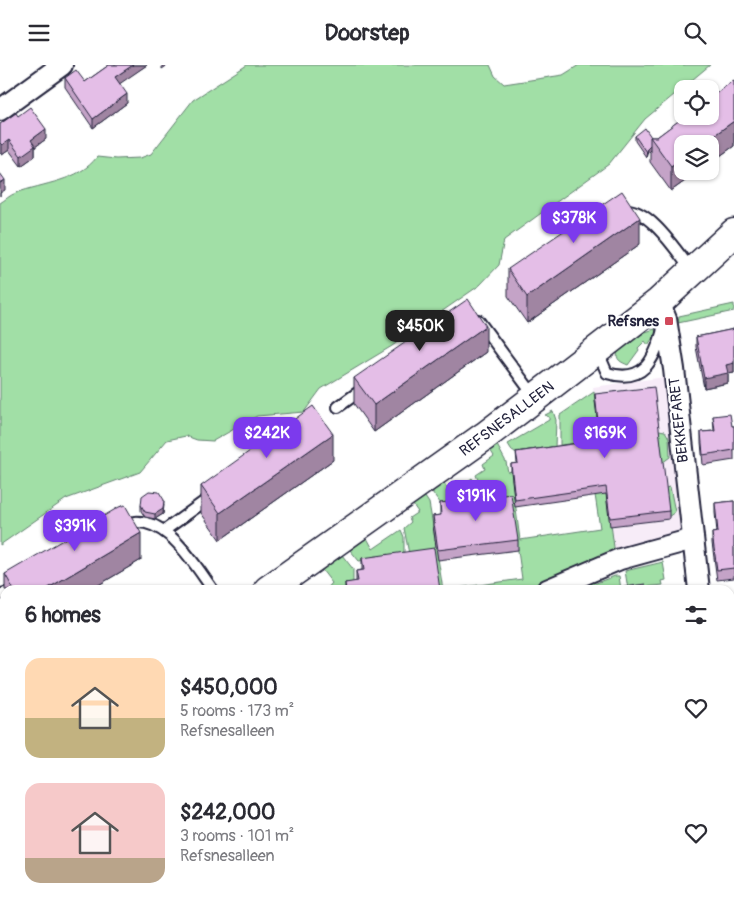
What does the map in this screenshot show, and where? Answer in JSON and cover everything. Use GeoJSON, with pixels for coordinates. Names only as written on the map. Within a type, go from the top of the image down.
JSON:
{"type":"FeatureCollection","features":[{"type":"Feature","properties":{"kind":"street"},"geometry":{"type":"LineString","coordinates":[[0,110],[62,65]]}},
{"type":"Feature","properties":{"kind":"street","name":"REFSNESALLEEN"},"geometry":{"type":"LineString","coordinates":[[275,585],[485,436],[597,349],[663,311],[692,271],[734,233]]}},
{"type":"Feature","properties":{"kind":"street","name":"BEKKEFARET"},"geometry":{"type":"LineString","coordinates":[[663,311],[698,585]]}},
{"type":"Feature","properties":{"kind":"street"},"geometry":{"type":"LineString","coordinates":[[559,585],[620,559],[693,539]]}},
{"type":"Feature","properties":{"kind":"lane"},"geometry":{"type":"LineString","coordinates":[[613,214],[624,209],[633,210],[644,216],[692,271]]}},
{"type":"Feature","properties":{"kind":"lane"},"geometry":{"type":"LineString","coordinates":[[597,349],[607,373],[619,377],[631,375],[645,369],[655,356],[663,311]]}},
{"type":"Feature","properties":{"kind":"lane"},"geometry":{"type":"LineString","coordinates":[[470,317],[478,320],[488,330],[536,397]]}},
{"type":"Feature","properties":{"kind":"lane"},"geometry":{"type":"LineString","coordinates":[[338,407],[370,384]]}},
{"type":"Feature","properties":{"kind":"lane"},"geometry":{"type":"LineString","coordinates":[[165,530],[219,491]]}},
{"type":"Feature","properties":{"kind":"lane"},"geometry":{"type":"LineString","coordinates":[[113,528],[135,522],[165,530],[209,585]]}},
{"type":"Feature","properties":{"kind":"shaded area"},"geometry":{"type":"Polygon","coordinates":[[[665,377],[684,536],[615,555],[593,387],[665,377]]]}},
{"type":"Feature","properties":{"kind":"green space"},"geometry":{"type":"Polygon","coordinates":[[[247,65],[490,65],[495,76],[504,84],[563,75],[579,65],[710,65],[692,80],[674,80],[674,95],[645,119],[609,164],[504,240],[499,265],[480,285],[392,346],[321,389],[304,412],[257,416],[213,441],[197,440],[186,436],[167,440],[140,472],[66,499],[0,545],[0,203],[16,193],[71,176],[81,171],[97,157],[116,159],[140,158],[151,154],[193,100],[247,65]]]}},
{"type":"Feature","properties":{"kind":"green space"},"geometry":{"type":"Polygon","coordinates":[[[734,304],[734,311],[678,323],[679,316],[734,304]]]}},
{"type":"Feature","properties":{"kind":"green space"},"geometry":{"type":"Polygon","coordinates":[[[655,329],[656,333],[648,345],[645,341],[638,348],[639,350],[628,365],[619,360],[617,357],[618,351],[645,332],[655,329]]]}},
{"type":"Feature","properties":{"kind":"green space"},"geometry":{"type":"Polygon","coordinates":[[[594,392],[615,555],[545,585],[479,585],[522,579],[513,515],[486,500],[476,475],[485,469],[483,464],[494,456],[490,450],[497,445],[506,462],[508,472],[511,471],[520,540],[600,528],[587,442],[560,445],[560,415],[594,392]]]}},
{"type":"Feature","properties":{"kind":"green space"},"geometry":{"type":"Polygon","coordinates":[[[553,411],[556,420],[555,447],[513,452],[508,444],[549,420],[549,417],[545,415],[553,411]]]}},
{"type":"Feature","properties":{"kind":"green space"},"geometry":{"type":"Polygon","coordinates":[[[659,430],[665,431],[669,438],[670,457],[662,463],[659,430]]]}},
{"type":"Feature","properties":{"kind":"green space"},"geometry":{"type":"Polygon","coordinates":[[[472,478],[481,493],[481,500],[475,500],[474,493],[465,494],[466,502],[441,504],[432,492],[444,483],[451,494],[472,478]]]}},
{"type":"Feature","properties":{"kind":"green space"},"geometry":{"type":"Polygon","coordinates":[[[670,487],[675,512],[668,517],[665,488],[670,487]]]}},
{"type":"Feature","properties":{"kind":"green space"},"geometry":{"type":"Polygon","coordinates":[[[425,497],[429,503],[442,585],[434,585],[409,554],[404,528],[411,522],[409,518],[418,512],[413,505],[425,497]]]}},
{"type":"Feature","properties":{"kind":"green space"},"geometry":{"type":"Polygon","coordinates":[[[401,530],[404,537],[404,555],[359,561],[350,550],[367,538],[373,549],[401,530]]]}},
{"type":"Feature","properties":{"kind":"green space"},"geometry":{"type":"Polygon","coordinates":[[[342,555],[353,569],[354,585],[330,585],[332,583],[322,570],[342,555]]]}},
{"type":"Feature","properties":{"kind":"green space"},"geometry":{"type":"Polygon","coordinates":[[[663,562],[666,580],[662,581],[663,585],[627,585],[625,571],[663,562]]]}},
{"type":"Feature","properties":{"kind":"green space"},"geometry":{"type":"Polygon","coordinates":[[[619,576],[620,585],[586,585],[586,580],[591,579],[596,583],[619,576]]]}},
{"type":"Feature","properties":{"kind":"building"},"geometry":{"type":"Polygon","coordinates":[[[109,65],[133,65],[115,77],[127,94],[93,119],[65,78],[76,70],[85,82],[109,65]]]}},
{"type":"Feature","properties":{"kind":"building"},"geometry":{"type":"Polygon","coordinates":[[[734,80],[734,121],[715,135],[674,135],[674,164],[671,166],[650,137],[657,137],[674,124],[719,125],[719,91],[734,80]]]}},
{"type":"Feature","properties":{"kind":"building"},"geometry":{"type":"Polygon","coordinates":[[[30,107],[46,129],[31,140],[35,146],[21,156],[9,140],[2,145],[0,143],[0,124],[16,113],[18,116],[30,107]]]}},
{"type":"Feature","properties":{"kind":"building"},"geometry":{"type":"Polygon","coordinates":[[[645,128],[651,137],[650,145],[646,152],[635,136],[645,128]]]}},
{"type":"Feature","properties":{"kind":"building"},"geometry":{"type":"Polygon","coordinates":[[[0,173],[5,180],[0,183],[0,173]]]}},
{"type":"Feature","properties":{"kind":"building"},"geometry":{"type":"Polygon","coordinates":[[[622,191],[640,218],[527,297],[508,269],[622,191]]]}},
{"type":"Feature","properties":{"kind":"building"},"geometry":{"type":"Polygon","coordinates":[[[468,299],[486,326],[374,405],[354,378],[468,299]]]}},
{"type":"Feature","properties":{"kind":"building"},"geometry":{"type":"Polygon","coordinates":[[[734,329],[734,363],[726,365],[728,373],[704,378],[696,337],[734,329]]]}},
{"type":"Feature","properties":{"kind":"building"},"geometry":{"type":"Polygon","coordinates":[[[654,387],[669,511],[610,518],[606,487],[515,500],[511,464],[518,463],[516,452],[600,440],[595,394],[654,387]]]}},
{"type":"Feature","properties":{"kind":"building"},"geometry":{"type":"Polygon","coordinates":[[[313,406],[333,434],[220,513],[201,486],[313,406]]]}},
{"type":"Feature","properties":{"kind":"building"},"geometry":{"type":"Polygon","coordinates":[[[730,414],[732,426],[734,426],[734,450],[703,455],[701,432],[715,431],[713,416],[730,414]]]}},
{"type":"Feature","properties":{"kind":"building"},"geometry":{"type":"Polygon","coordinates":[[[149,491],[159,492],[164,500],[163,509],[155,514],[145,512],[141,505],[142,496],[149,491]]]}},
{"type":"Feature","properties":{"kind":"building"},"geometry":{"type":"Polygon","coordinates":[[[511,494],[518,540],[438,550],[433,516],[441,515],[440,503],[511,494]]]}},
{"type":"Feature","properties":{"kind":"building"},"geometry":{"type":"Polygon","coordinates":[[[734,501],[734,568],[717,570],[712,533],[718,532],[715,503],[734,501]]]}},
{"type":"Feature","properties":{"kind":"building"},"geometry":{"type":"Polygon","coordinates":[[[125,505],[141,533],[53,585],[11,585],[5,574],[125,505]]]}},
{"type":"Feature","properties":{"kind":"building"},"geometry":{"type":"Polygon","coordinates":[[[434,548],[439,585],[345,585],[345,583],[358,581],[356,571],[364,570],[362,558],[434,548]]]}},
{"type":"Feature","properties":{"kind":"place","name":"Refsnes"},"geometry":{"type":"Point","coordinates":[669,321]}}]}
